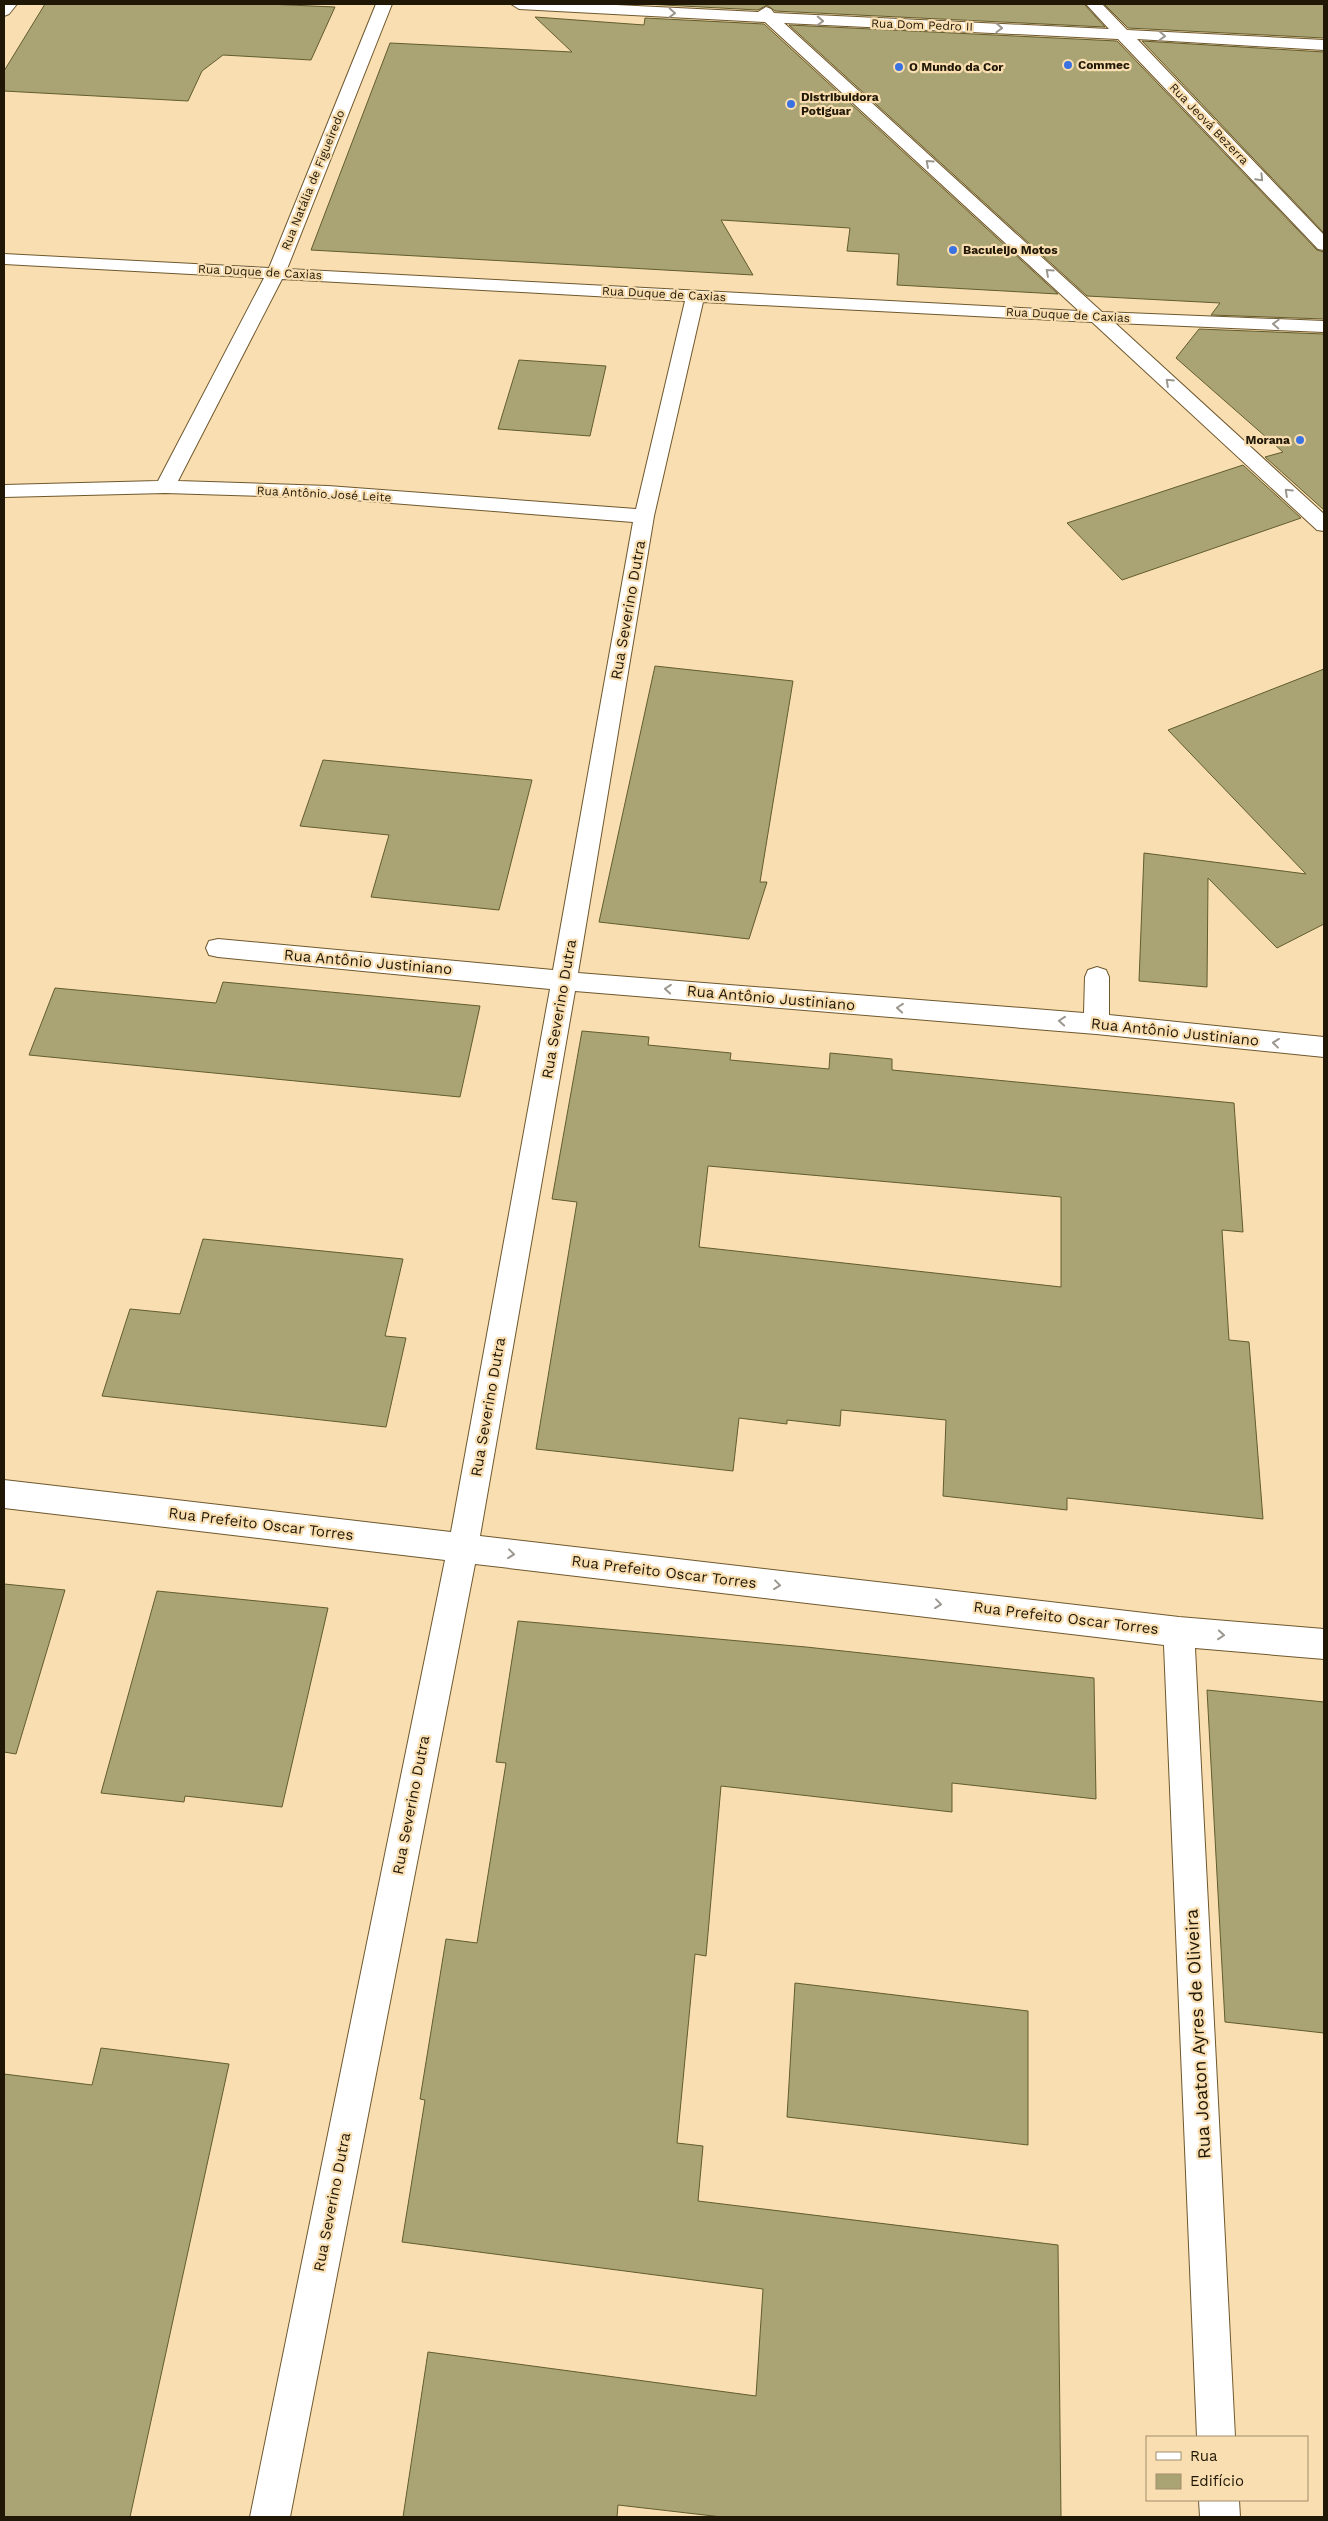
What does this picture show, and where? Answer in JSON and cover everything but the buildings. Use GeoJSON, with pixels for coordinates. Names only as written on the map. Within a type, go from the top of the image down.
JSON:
{"type":"FeatureCollection","features":[{"type":"Feature","properties":{"kind":"street"},"geometry":{"type":"LineString","coordinates":[[4,11],[9,4]]}},
{"type":"Feature","properties":{"kind":"street","name":"Rua Natália de Figueiredo"},"geometry":{"type":"LineString","coordinates":[[165,487],[276,273],[384,4]]}},
{"type":"Feature","properties":{"kind":"street","name":"Rua Dom Pedro II"},"geometry":{"type":"LineString","coordinates":[[519,4],[771,19],[1122,33],[1324,45]]}},
{"type":"Feature","properties":{"kind":"street"},"geometry":{"type":"LineString","coordinates":[[760,4],[771,19],[1324,525]]}},
{"type":"Feature","properties":{"kind":"street","name":"Rua Jeová Bezerra"},"geometry":{"type":"LineString","coordinates":[[1094,4],[1324,245]]}},
{"type":"Feature","properties":{"kind":"street","name":"Rua Duque de Caxias"},"geometry":{"type":"LineString","coordinates":[[4,259],[695,296],[1324,326]]}},
{"type":"Feature","properties":{"kind":"street","name":"Rua Severino Dutra"},"geometry":{"type":"LineString","coordinates":[[270,2517],[462,1548],[564,981],[644,516],[695,296]]}},
{"type":"Feature","properties":{"kind":"street"},"geometry":{"type":"LineString","coordinates":[[1211,321],[1225,343]]}},
{"type":"Feature","properties":{"kind":"street","name":"Rua Antônio José Leite"},"geometry":{"type":"LineString","coordinates":[[4,491],[165,487],[328,492],[644,516]]}},
{"type":"Feature","properties":{"kind":"street","name":"Rua Antônio Justiniano"},"geometry":{"type":"LineString","coordinates":[[218,948],[564,981],[1096,1024],[1324,1048]]}},
{"type":"Feature","properties":{"kind":"street"},"geometry":{"type":"LineString","coordinates":[[1096,1024],[1098,977]]}},
{"type":"Feature","properties":{"kind":"street","name":"Rua Prefeito Oscar Torres"},"geometry":{"type":"LineString","coordinates":[[4,1494],[1180,1632],[1324,1644]]}},
{"type":"Feature","properties":{"kind":"street","name":"Rua Joaton Ayres de Oliveira"},"geometry":{"type":"LineString","coordinates":[[1180,1632],[1216,2436]]}},
{"type":"Feature","properties":{"kind":"street"},"geometry":{"type":"LineString","coordinates":[[1219,2501],[1220,2517]]}},
{"type":"Feature","properties":{"kind":"place","name":"Commec"},"geometry":{"type":"Point","coordinates":[1068,65]}},
{"type":"Feature","properties":{"kind":"place","name":"O Mundo da Cor"},"geometry":{"type":"Point","coordinates":[899,67]}},
{"type":"Feature","properties":{"kind":"place","name":"Distribuidora Potiguar"},"geometry":{"type":"Point","coordinates":[791,104]}},
{"type":"Feature","properties":{"kind":"place","name":"Baculeijo Motos"},"geometry":{"type":"Point","coordinates":[953,250]}},
{"type":"Feature","properties":{"kind":"place","name":"Morana"},"geometry":{"type":"Point","coordinates":[1300,440]}}]}
